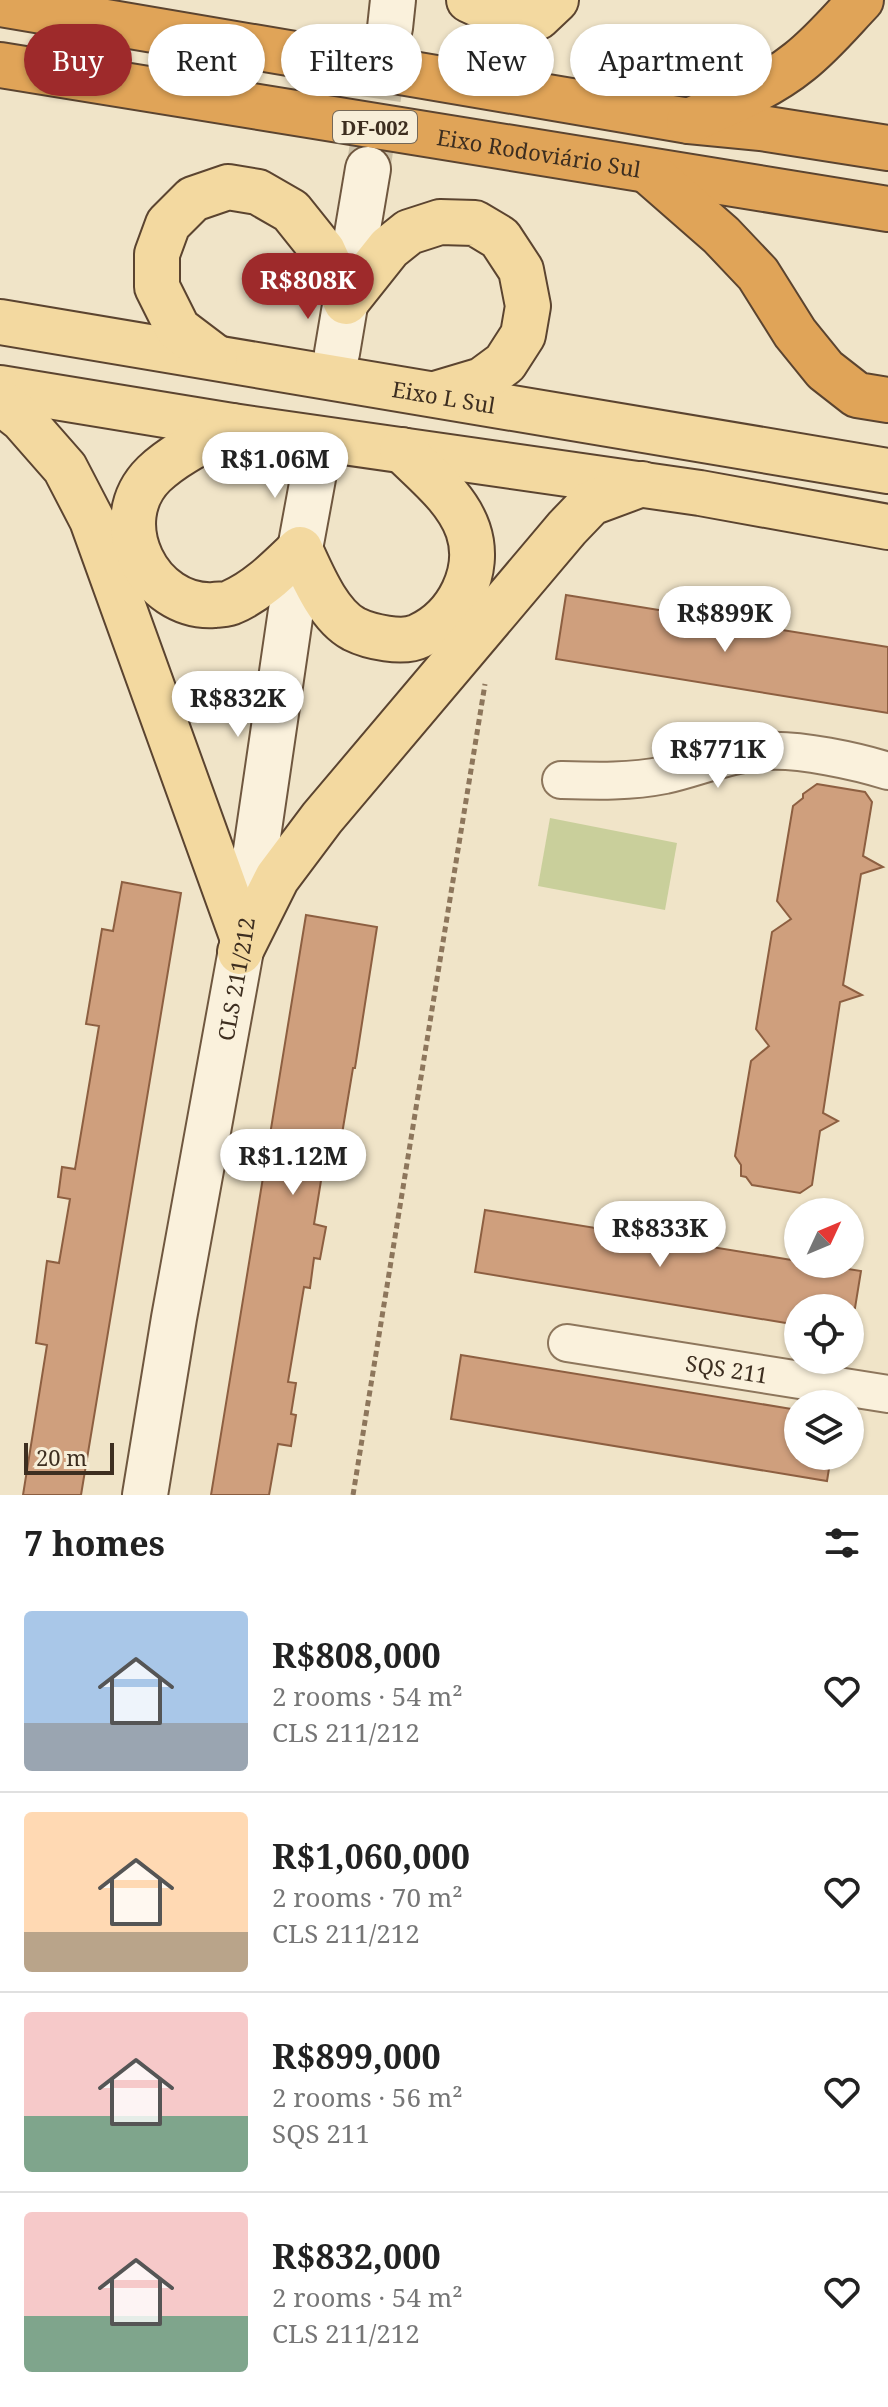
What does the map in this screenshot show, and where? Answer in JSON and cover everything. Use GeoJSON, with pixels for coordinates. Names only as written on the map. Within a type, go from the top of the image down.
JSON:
{"type":"FeatureCollection","features":[{"type":"Feature","properties":{"kind":"highway"},"geometry":{"type":"LineString","coordinates":[[689,121],[753,90],[797,64],[861,0]]}},
{"type":"Feature","properties":{"kind":"highway"},"geometry":{"type":"LineString","coordinates":[[0,4],[689,121],[761,128],[888,148]]}},
{"type":"Feature","properties":{"kind":"highway","name":"Eixo Rodoviário Sul"},"geometry":{"type":"LineString","coordinates":[[0,65],[888,209]]}},
{"type":"Feature","properties":{"kind":"highway"},"geometry":{"type":"LineString","coordinates":[[649,172],[721,235],[758,274],[795,333],[825,370],[857,395],[888,400]]}},
{"type":"Feature","properties":{"kind":"main road"},"geometry":{"type":"LineString","coordinates":[[469,0],[504,16],[538,17],[556,0]]}},
{"type":"Feature","properties":{"kind":"main road"},"geometry":{"type":"LineString","coordinates":[[215,357],[178,329],[157,287],[157,254],[168,224],[193,199],[228,187],[258,192],[291,211],[323,251],[346,302],[389,248],[409,232],[440,222],[475,223],[500,238],[521,270],[528,306],[523,335],[505,363],[482,380],[433,394]]}},
{"type":"Feature","properties":{"kind":"main road","name":"Eixo L Sul"},"geometry":{"type":"LineString","coordinates":[[0,322],[888,471]]}},
{"type":"Feature","properties":{"kind":"main road"},"geometry":{"type":"LineString","coordinates":[[0,388],[232,426],[642,484],[888,527]]}},
{"type":"Feature","properties":{"kind":"main road"},"geometry":{"type":"LineString","coordinates":[[0,402],[22,419],[65,468],[92,520],[242,945]]}},
{"type":"Feature","properties":{"kind":"main road"},"geometry":{"type":"LineString","coordinates":[[232,426],[180,454],[152,476],[133,507],[134,540],[144,569],[172,596],[201,606],[230,603],[265,582],[300,549],[325,601],[352,628],[383,639],[417,637],[442,621],[463,595],[474,561],[468,529],[452,500],[402,450]]}},
{"type":"Feature","properties":{"kind":"main road"},"geometry":{"type":"LineString","coordinates":[[242,945],[277,878],[322,818],[567,528],[591,503],[642,484]]}},
{"type":"Feature","properties":{"kind":"street"},"geometry":{"type":"LineString","coordinates":[[337,353],[368,169]]}},
{"type":"Feature","properties":{"kind":"street","name":"CLS 211/212"},"geometry":{"type":"LineString","coordinates":[[145,1495],[242,945],[300,549],[316,462]]}},
{"type":"Feature","properties":{"kind":"street"},"geometry":{"type":"LineString","coordinates":[[561,780],[627,782],[668,774],[731,755],[770,750],[819,755],[888,771]]}},
{"type":"Feature","properties":{"kind":"street","name":"SQS 211"},"geometry":{"type":"LineString","coordinates":[[567,1343],[888,1394]]}},
{"type":"Feature","properties":{"kind":"path"},"geometry":{"type":"LineString","coordinates":[[353,1495],[485,681]]}},
{"type":"Feature","properties":{"kind":"green space"},"geometry":{"type":"Polygon","coordinates":[[[550,818],[677,843],[665,910],[538,886],[550,818]]]}},
{"type":"Feature","properties":{"kind":"building"},"geometry":{"type":"Polygon","coordinates":[[[566,595],[888,647],[888,713],[556,659],[566,595]]]}},
{"type":"Feature","properties":{"kind":"building"},"geometry":{"type":"Polygon","coordinates":[[[817,784],[865,792],[872,802],[863,856],[883,867],[861,874],[843,985],[862,995],[840,1002],[823,1113],[838,1121],[820,1131],[812,1185],[800,1193],[752,1185],[741,1176],[741,1165],[735,1156],[751,1061],[769,1046],[756,1029],[772,932],[791,919],[777,901],[793,806],[817,784]]]}},
{"type":"Feature","properties":{"kind":"building"},"geometry":{"type":"Polygon","coordinates":[[[122,882],[181,893],[81,1495],[23,1495],[47,1345],[36,1343],[47,1261],[59,1263],[70,1199],[58,1197],[62,1167],[75,1169],[99,1026],[86,1024],[102,929],[113,931],[122,882]]]}},
{"type":"Feature","properties":{"kind":"building"},"geometry":{"type":"Polygon","coordinates":[[[306,915],[377,927],[355,1068],[337,1164],[324,1162],[314,1224],[326,1227],[320,1259],[314,1258],[310,1288],[304,1287],[288,1382],[296,1383],[291,1414],[296,1415],[291,1446],[278,1444],[269,1495],[211,1495],[306,915]]]}},
{"type":"Feature","properties":{"kind":"building"},"geometry":{"type":"Polygon","coordinates":[[[485,1210],[784,1259],[784,1278],[860,1278],[857,1294],[784,1294],[784,1323],[475,1272],[485,1210]]]}},
{"type":"Feature","properties":{"kind":"building"},"geometry":{"type":"Polygon","coordinates":[[[461,1355],[784,1408],[784,1470],[829,1470],[827,1481],[451,1419],[461,1355]]]}},
{"type":"Feature","properties":{"kind":"tunnel"},"geometry":{"type":"LineString","coordinates":[[369,164],[379,96]]}},
{"type":"Feature","properties":{"kind":"tunnel"},"geometry":{"type":"LineString","coordinates":[[316,462],[337,353]]}}]}
